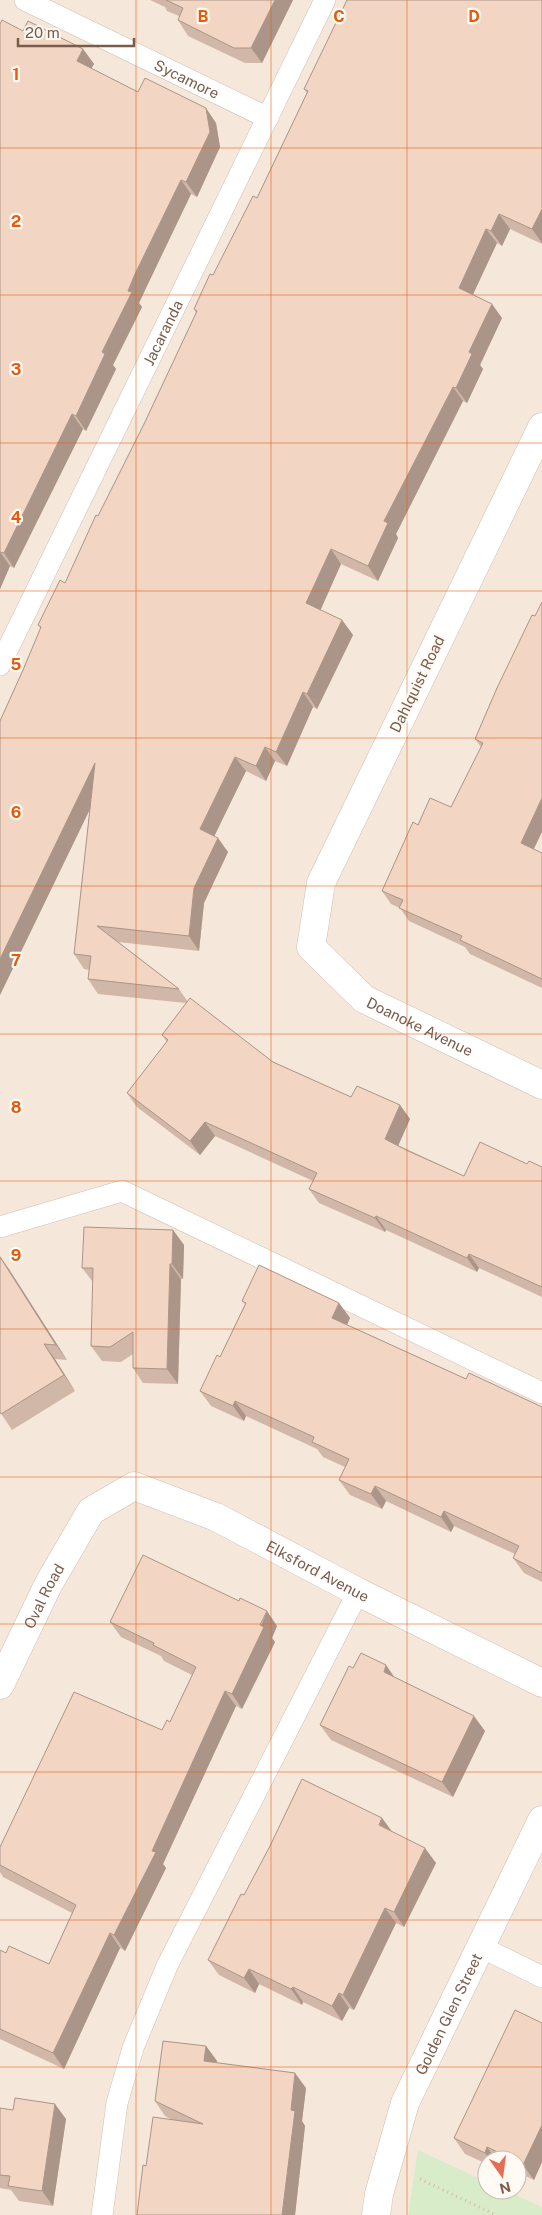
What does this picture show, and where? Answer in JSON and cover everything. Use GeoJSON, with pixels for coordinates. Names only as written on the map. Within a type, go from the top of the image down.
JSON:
{"type":"FeatureCollection","features":[{"type":"Feature","properties":{"kind":"street","name":"Dahlquist Road"},"geometry":{"type":"LineString","coordinates":[[311,946],[321,883],[542,427]]}},
{"type":"Feature","properties":{"kind":"street","name":"Doanoke Avenue"},"geometry":{"type":"LineString","coordinates":[[311,946],[364,1000],[542,1085]]}},
{"type":"Feature","properties":{"kind":"street","name":"Elksford Avenue"},"geometry":{"type":"LineString","coordinates":[[91,1510],[134,1486],[216,1517],[358,1592],[542,1683]]}},
{"type":"Feature","properties":{"kind":"street","name":"Oval Road"},"geometry":{"type":"LineString","coordinates":[[0,1685],[48,1585],[91,1510]]}},
{"type":"Feature","properties":{"kind":"street","name":"Golden Glen Street"},"geometry":{"type":"LineString","coordinates":[[376,2215],[379,2194],[405,2103],[542,1820]]}},
{"type":"Feature","properties":{"kind":"lane","name":"Sycamore"},"geometry":{"type":"LineString","coordinates":[[25,0],[268,118]]}},
{"type":"Feature","properties":{"kind":"lane","name":"Jacaranda"},"geometry":{"type":"LineString","coordinates":[[0,665],[325,0]]}},
{"type":"Feature","properties":{"kind":"lane"},"geometry":{"type":"LineString","coordinates":[[0,1227],[122,1191],[542,1393]]}},
{"type":"Feature","properties":{"kind":"lane"},"geometry":{"type":"LineString","coordinates":[[102,2215],[117,2103],[133,2048],[167,1966],[358,1592]]}},
{"type":"Feature","properties":{"kind":"lane"},"geometry":{"type":"LineString","coordinates":[[481,1947],[542,1977]]}},
{"type":"Feature","properties":{"kind":"path"},"geometry":{"type":"LineString","coordinates":[[387,2164],[496,2215]]}},
{"type":"Feature","properties":{"kind":"shaded area"},"geometry":{"type":"Polygon","coordinates":[[[0,0],[542,0],[542,2215],[0,2215],[0,0]]]}},
{"type":"Feature","properties":{"kind":"green space"},"geometry":{"type":"Polygon","coordinates":[[[418,2150],[477,2177],[477,2200],[527,2200],[542,2207],[542,2215],[408,2215],[418,2150]]]}},
{"type":"Feature","properties":{"kind":"building"},"geometry":{"type":"Polygon","coordinates":[[[166,0],[275,0],[251,48],[234,48],[178,20],[183,8],[166,0]]]}},
{"type":"Feature","properties":{"kind":"building"},"geometry":{"type":"Polygon","coordinates":[[[347,0],[542,0],[542,209],[532,229],[499,214],[491,231],[486,229],[459,288],[492,304],[469,352],[472,354],[456,388],[453,387],[384,521],[388,523],[368,566],[331,549],[306,603],[342,620],[307,694],[303,692],[276,752],[265,747],[256,766],[235,757],[200,829],[218,838],[194,888],[189,936],[97,926],[179,989],[88,979],[91,956],[74,954],[95,763],[0,959],[0,721],[41,627],[38,625],[60,580],[65,583],[96,515],[98,516],[144,424],[197,311],[194,309],[210,274],[213,275],[253,196],[257,198],[308,91],[304,89],[347,0]]]}},
{"type":"Feature","properties":{"kind":"building"},"geometry":{"type":"Polygon","coordinates":[[[2,20],[23,31],[28,21],[83,49],[77,61],[138,92],[145,78],[206,108],[210,132],[186,182],[181,180],[135,274],[128,291],[132,292],[102,352],[105,354],[76,416],[72,414],[4,553],[0,552],[0,24],[2,20]]]}},
{"type":"Feature","properties":{"kind":"building"},"geometry":{"type":"Polygon","coordinates":[[[542,602],[542,798],[521,843],[542,853],[542,979],[460,940],[462,936],[399,908],[403,900],[382,891],[413,822],[418,825],[430,798],[451,807],[483,743],[475,739],[497,688],[532,615],[535,616],[542,602]]]}},
{"type":"Feature","properties":{"kind":"building"},"geometry":{"type":"Polygon","coordinates":[[[190,998],[273,1062],[351,1097],[357,1086],[400,1105],[385,1139],[406,1150],[464,1176],[480,1142],[527,1164],[529,1161],[542,1167],[542,1287],[469,1254],[467,1258],[376,1216],[375,1218],[309,1189],[317,1173],[205,1122],[190,1141],[127,1093],[168,1040],[162,1035],[190,998]]]}},
{"type":"Feature","properties":{"kind":"building"},"geometry":{"type":"Polygon","coordinates":[[[84,1227],[173,1230],[172,1264],[170,1264],[167,1369],[133,1368],[133,1332],[110,1347],[91,1346],[93,1268],[82,1268],[84,1227]]]}},
{"type":"Feature","properties":{"kind":"building"},"geometry":{"type":"Polygon","coordinates":[[[0,1257],[56,1345],[44,1344],[64,1375],[1,1414],[0,1412],[0,1257]]]}},
{"type":"Feature","properties":{"kind":"building"},"geometry":{"type":"Polygon","coordinates":[[[259,1265],[339,1303],[332,1318],[466,1379],[469,1373],[542,1407],[542,1573],[513,1558],[519,1546],[444,1511],[441,1517],[375,1486],[371,1494],[339,1480],[349,1459],[312,1442],[314,1437],[235,1401],[233,1406],[200,1391],[217,1355],[220,1357],[246,1303],[242,1301],[259,1265]]]}},
{"type":"Feature","properties":{"kind":"building"},"geometry":{"type":"Polygon","coordinates":[[[143,1555],[239,1601],[240,1598],[267,1611],[260,1625],[264,1627],[232,1694],[225,1691],[152,1851],[156,1852],[114,1935],[110,1933],[53,2053],[0,2029],[0,1950],[6,1953],[9,1946],[49,1964],[76,1905],[0,1865],[0,1847],[74,1692],[162,1730],[167,1720],[170,1722],[196,1667],[153,1645],[154,1643],[110,1622],[143,1555]]]}},
{"type":"Feature","properties":{"kind":"building"},"geometry":{"type":"Polygon","coordinates":[[[361,1653],[386,1665],[384,1672],[474,1716],[442,1782],[320,1725],[349,1666],[353,1668],[361,1653]]]}},
{"type":"Feature","properties":{"kind":"building"},"geometry":{"type":"Polygon","coordinates":[[[302,1779],[382,1818],[379,1825],[425,1848],[394,1912],[385,1908],[343,1995],[339,1993],[332,2006],[249,1969],[244,1978],[208,1960],[241,1894],[244,1895],[270,1846],[302,1779]]]}},
{"type":"Feature","properties":{"kind":"building"},"geometry":{"type":"Polygon","coordinates":[[[515,2010],[542,2023],[542,2125],[527,2157],[527,2150],[493,2150],[487,2147],[486,2150],[479,2150],[454,2138],[515,2010]]]}},
{"type":"Feature","properties":{"kind":"building"},"geometry":{"type":"Polygon","coordinates":[[[163,2041],[206,2046],[204,2061],[295,2073],[291,2110],[295,2111],[282,2215],[137,2215],[143,2165],[146,2166],[153,2117],[203,2124],[155,2101],[163,2041]]]}},
{"type":"Feature","properties":{"kind":"building"},"geometry":{"type":"Polygon","coordinates":[[[15,2098],[55,2104],[42,2191],[8,2186],[10,2176],[0,2175],[0,2108],[13,2110],[15,2098]]]}}]}
